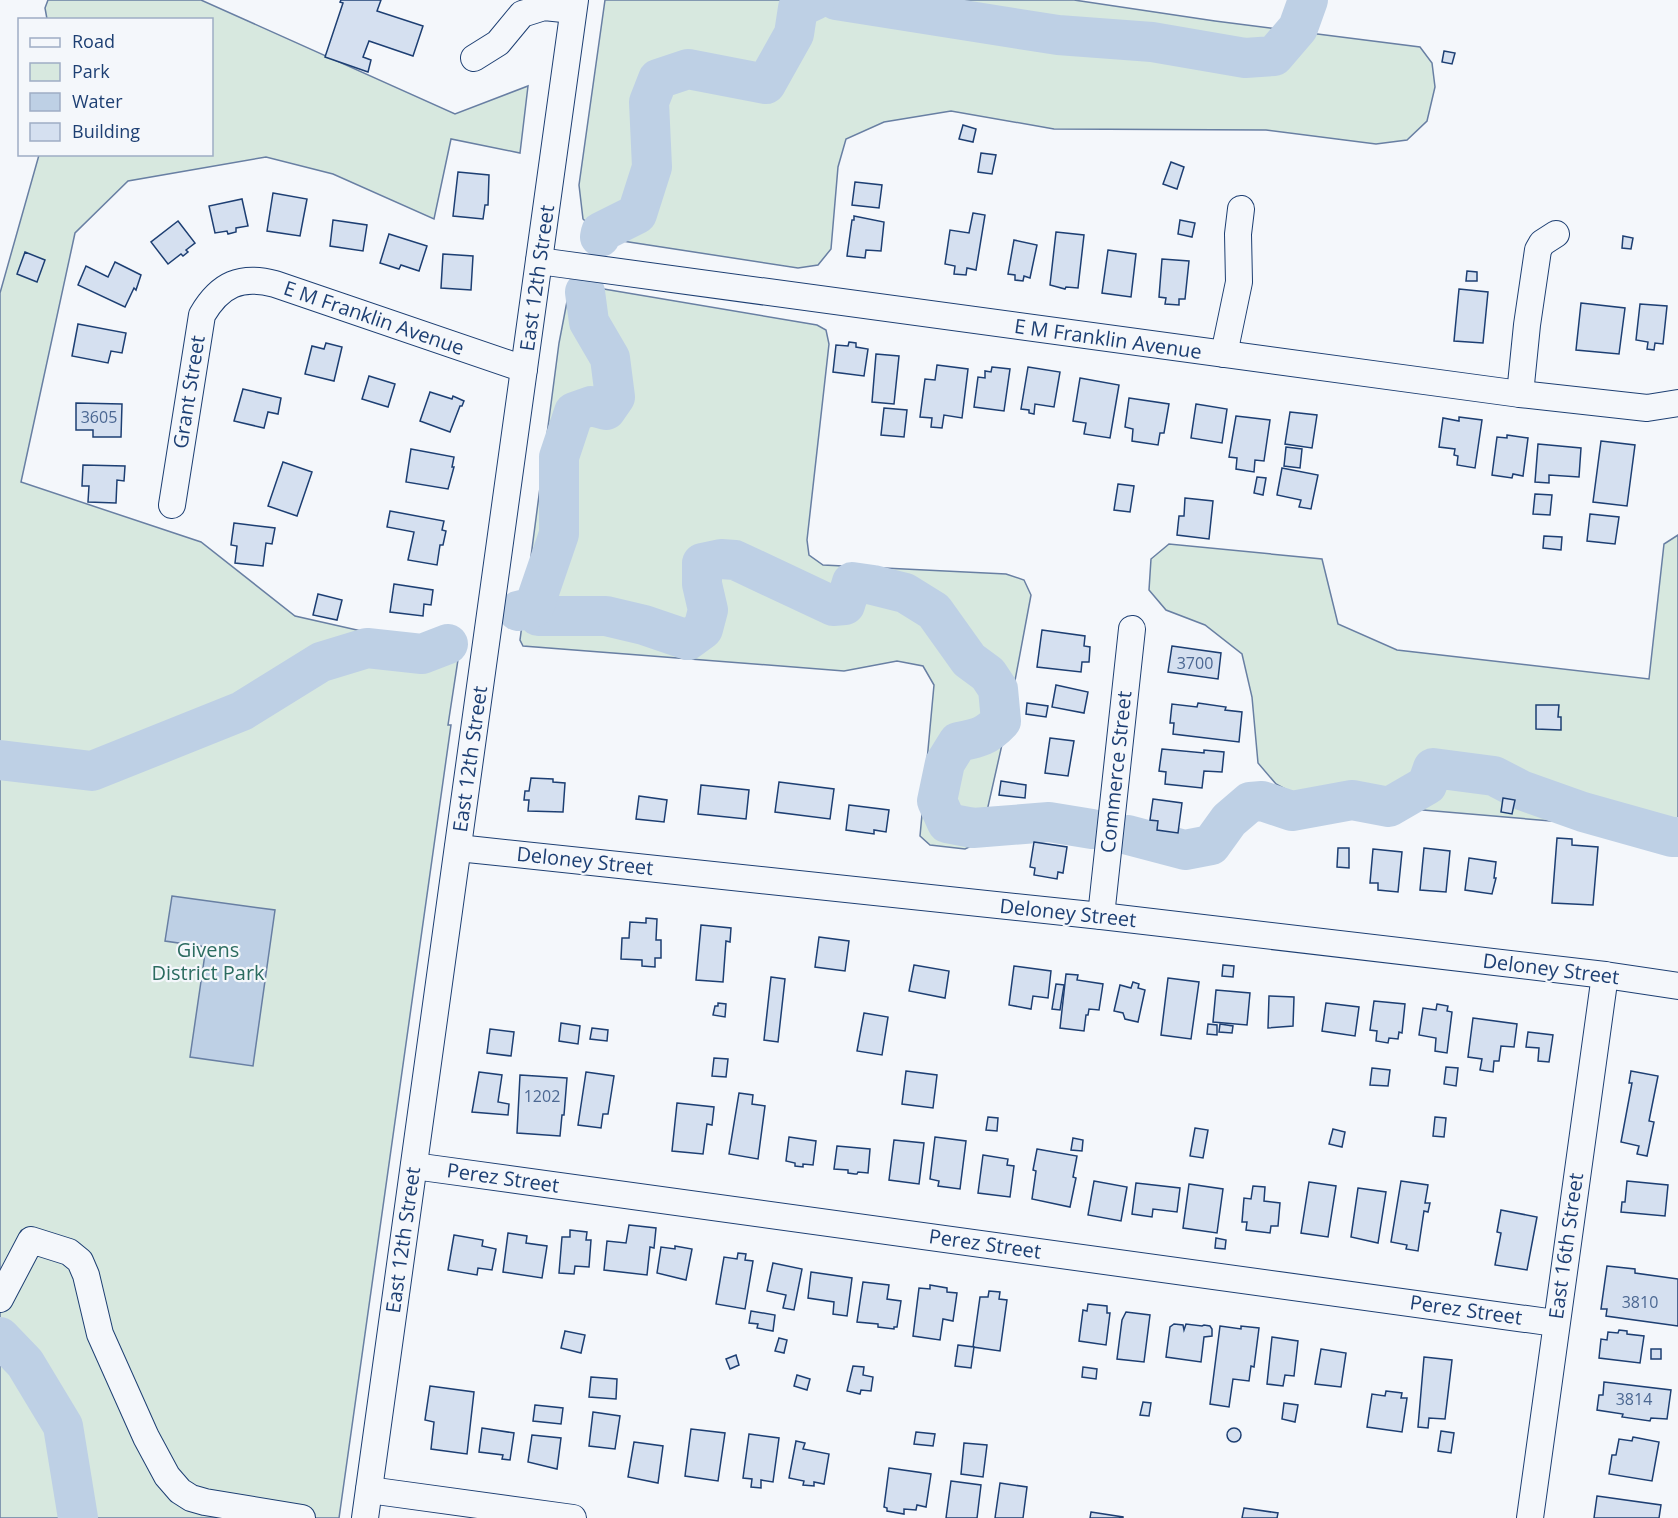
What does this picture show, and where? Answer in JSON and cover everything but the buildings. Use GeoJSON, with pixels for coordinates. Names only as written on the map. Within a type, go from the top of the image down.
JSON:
{"type":"FeatureCollection","features":[{"type":"Feature","properties":{"kind":"street"},"geometry":{"type":"LineString","coordinates":[[474,58],[498,43],[522,14],[544,8],[574,5]]}},
{"type":"Feature","properties":{"kind":"street","name":"East 12th Street"},"geometry":{"type":"LineString","coordinates":[[365,1518],[574,5]]}},
{"type":"Feature","properties":{"kind":"street"},"geometry":{"type":"LineString","coordinates":[[1224,354],[1239,282],[1238,234],[1241,209]]}},
{"type":"Feature","properties":{"kind":"street"},"geometry":{"type":"LineString","coordinates":[[1520,394],[1538,250],[1542,243],[1556,234]]}},
{"type":"Feature","properties":{"kind":"street","name":"E M Franklin Avenue"},"geometry":{"type":"LineString","coordinates":[[539,261],[1520,394],[1647,408],[1678,403]]}},
{"type":"Feature","properties":{"kind":"street","name":"E M Franklin Avenue"},"geometry":{"type":"LineString","coordinates":[[224,288],[248,280],[267,282],[524,369]]}},
{"type":"Feature","properties":{"kind":"street","name":"Grant Street"},"geometry":{"type":"LineString","coordinates":[[172,505],[202,315],[209,302],[224,288]]}},
{"type":"Feature","properties":{"kind":"street","name":"Commerce Street"},"geometry":{"type":"LineString","coordinates":[[1101,916],[1132,628]]}},
{"type":"Feature","properties":{"kind":"street","name":"Deloney Street"},"geometry":{"type":"LineString","coordinates":[[458,848],[1101,916],[1605,975],[1678,986]]}},
{"type":"Feature","properties":{"kind":"street","name":"East 16th Street"},"geometry":{"type":"LineString","coordinates":[[1530,1518],[1605,975]]}},
{"type":"Feature","properties":{"kind":"street","name":"Perez Street"},"geometry":{"type":"LineString","coordinates":[[414,1166],[1556,1323]]}},
{"type":"Feature","properties":{"kind":"street"},"geometry":{"type":"LineString","coordinates":[[0,1299],[31,1240],[69,1252],[80,1261],[86,1275],[100,1334],[137,1418],[167,1476],[180,1491],[191,1498],[205,1502],[302,1518]]}},
{"type":"Feature","properties":{"kind":"street"},"geometry":{"type":"LineString","coordinates":[[369,1490],[573,1518]]}},
{"type":"Feature","properties":{"kind":"green space","name":"Givens District Park"},"geometry":{"type":"Polygon","coordinates":[[[48,0],[201,0],[455,114],[528,86],[520,153],[451,139],[434,219],[333,174],[266,157],[128,181],[75,233],[21,482],[201,542],[295,616],[459,653],[448,725],[451,725],[339,1518],[0,1518],[0,293],[39,156],[213,156],[213,18],[47,18],[45,8],[48,0]]]}},
{"type":"Feature","properties":{"kind":"green space"},"geometry":{"type":"Polygon","coordinates":[[[605,0],[1074,0],[1215,21],[1420,47],[1432,63],[1435,87],[1427,121],[1407,140],[1376,144],[1266,130],[1054,129],[951,111],[884,122],[846,139],[838,167],[831,249],[818,265],[798,268],[603,238],[583,219],[579,185],[605,0]]]}},
{"type":"Feature","properties":{"kind":"green space"},"geometry":{"type":"Polygon","coordinates":[[[586,286],[817,325],[826,330],[829,344],[807,540],[809,555],[823,565],[1006,574],[1024,580],[1031,595],[1008,718],[980,842],[965,849],[930,845],[920,836],[934,685],[923,666],[897,661],[844,671],[523,646],[520,640],[559,343],[569,291],[574,287],[586,286]]]}},
{"type":"Feature","properties":{"kind":"green space"},"geometry":{"type":"Polygon","coordinates":[[[1678,535],[1678,848],[1587,824],[1305,800],[1276,784],[1258,763],[1252,697],[1242,654],[1205,625],[1166,610],[1149,590],[1151,559],[1169,544],[1322,559],[1338,624],[1397,650],[1649,679],[1664,544],[1678,535]]]}},
{"type":"Feature","properties":{"kind":"water"},"geometry":{"type":"Polygon","coordinates":[[[172,896],[275,910],[253,1066],[190,1057],[206,947],[165,941],[172,896]]]}},
{"type":"Feature","properties":{"kind":"waterway"},"geometry":{"type":"LineString","coordinates":[[600,237],[601,232],[637,214],[652,167],[649,102],[658,79],[688,69],[766,84],[794,34],[798,8],[815,0]]}},
{"type":"Feature","properties":{"kind":"waterway"},"geometry":{"type":"LineString","coordinates":[[836,0],[1058,35],[1152,42],[1245,58],[1274,56],[1298,28],[1308,0]]}},
{"type":"Feature","properties":{"kind":"waterway"},"geometry":{"type":"LineString","coordinates":[[518,611],[534,607],[559,534],[559,457],[574,412],[591,406],[606,410],[615,397],[610,358],[589,322],[585,292]]}},
{"type":"Feature","properties":{"kind":"waterway"},"geometry":{"type":"LineString","coordinates":[[534,607],[538,616],[606,616],[644,625],[688,640],[703,629],[708,610],[702,584],[702,563],[721,559],[735,560],[833,606],[845,605],[852,582],[905,593],[934,611],[969,660],[988,674],[998,689],[1001,721],[981,736],[958,742],[945,763],[937,801],[947,823],[973,828],[1049,822],[1092,829]]}},
{"type":"Feature","properties":{"kind":"waterway"},"geometry":{"type":"LineString","coordinates":[[0,760],[92,771],[242,711],[321,662],[367,648],[422,654],[448,644]]}},
{"type":"Feature","properties":{"kind":"waterway"},"geometry":{"type":"LineString","coordinates":[[1128,835],[1185,850],[1211,845],[1229,820],[1250,802],[1262,801],[1292,811],[1352,800],[1389,807],[1427,785],[1433,768],[1494,776],[1521,790],[1583,812],[1678,837]]}},
{"type":"Feature","properties":{"kind":"waterway"},"geometry":{"type":"LineString","coordinates":[[0,1337],[25,1363],[63,1426],[78,1518]]}}]}
